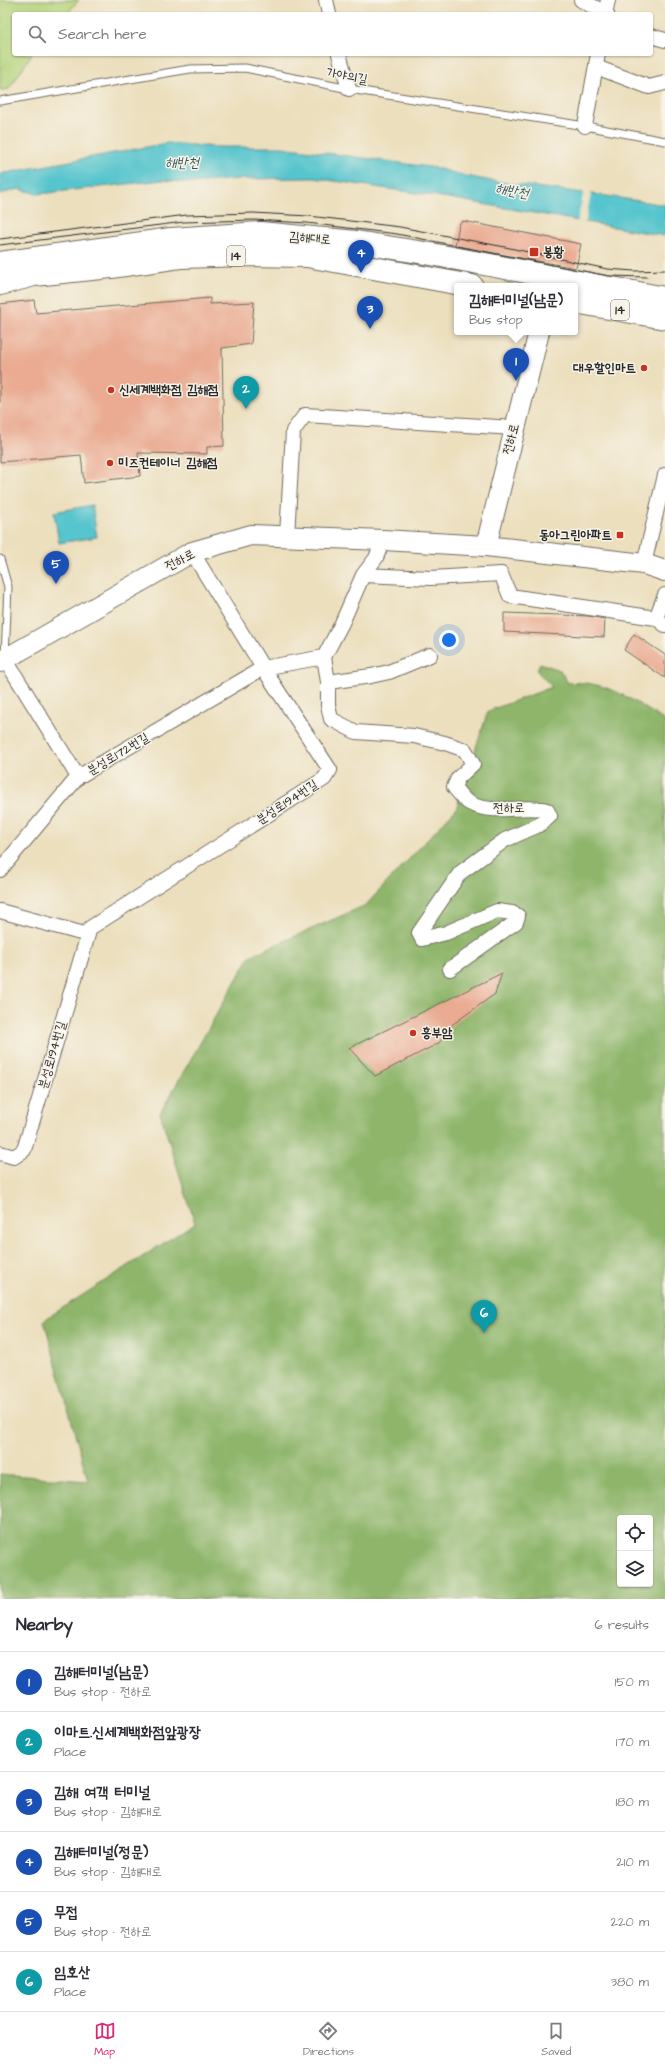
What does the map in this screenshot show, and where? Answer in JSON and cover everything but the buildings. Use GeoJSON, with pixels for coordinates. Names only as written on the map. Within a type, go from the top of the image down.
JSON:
{"type":"FeatureCollection","features":[{"type":"Feature","properties":{"kind":"main road","name":"김해대로"},"geometry":{"type":"LineString","coordinates":[[0,263],[171,239],[260,233],[356,242],[416,251],[665,298]]}},
{"type":"Feature","properties":{"kind":"main road","name":"김해대로"},"geometry":{"type":"LineString","coordinates":[[0,284],[34,275],[180,258],[248,255],[307,256],[456,283]]}},
{"type":"Feature","properties":{"kind":"main road","name":"14"},"geometry":{"type":"LineString","coordinates":[[578,303],[665,318]]}},
{"type":"Feature","properties":{"kind":"main road","name":"전하로"},"geometry":{"type":"LineString","coordinates":[[486,546],[538,335]]}},
{"type":"Feature","properties":{"kind":"main road","name":"전하로"},"geometry":{"type":"LineString","coordinates":[[2,660],[192,552],[251,535],[486,546],[644,564],[665,572]]}},
{"type":"Feature","properties":{"kind":"street"},"geometry":{"type":"LineString","coordinates":[[326,0],[329,12]]}},
{"type":"Feature","properties":{"kind":"street"},"geometry":{"type":"LineString","coordinates":[[581,0],[606,10]]}},
{"type":"Feature","properties":{"kind":"street"},"geometry":{"type":"LineString","coordinates":[[653,37],[665,40]]}},
{"type":"Feature","properties":{"kind":"street"},"geometry":{"type":"LineString","coordinates":[[340,56],[349,89]]}},
{"type":"Feature","properties":{"kind":"street"},"geometry":{"type":"LineString","coordinates":[[586,126],[597,61],[649,87],[665,83]]}},
{"type":"Feature","properties":{"kind":"street"},"geometry":{"type":"LineString","coordinates":[[287,536],[293,431],[305,415],[318,414],[514,428]]}},
{"type":"Feature","properties":{"kind":"street"},"geometry":{"type":"LineString","coordinates":[[644,564],[665,475]]}},
{"type":"Feature","properties":{"kind":"street"},"geometry":{"type":"LineString","coordinates":[[263,668],[324,657],[345,617],[363,575],[376,558],[383,540]]}},
{"type":"Feature","properties":{"kind":"street","name":"분성로194번길"},"geometry":{"type":"LineString","coordinates":[[0,1153],[14,1158],[24,1150],[90,928],[324,779],[330,770],[263,668],[192,552]]}},
{"type":"Feature","properties":{"kind":"street"},"geometry":{"type":"LineString","coordinates":[[363,575],[431,578],[502,574],[510,596],[660,621],[665,595]]}},
{"type":"Feature","properties":{"kind":"street"},"geometry":{"type":"LineString","coordinates":[[328,682],[389,672],[430,655]]}},
{"type":"Feature","properties":{"kind":"street","name":"전하로"},"geometry":{"type":"LineString","coordinates":[[324,657],[328,682],[328,705],[331,719],[356,732],[414,736],[446,743],[465,750],[473,764],[458,778],[454,788],[469,803],[495,810],[537,808],[547,810],[550,816],[539,825],[505,840],[460,873],[419,933],[422,939],[446,933],[497,912],[512,913],[518,916],[516,922],[450,969]]}},
{"type":"Feature","properties":{"kind":"street"},"geometry":{"type":"LineString","coordinates":[[2,660],[78,778]]}},
{"type":"Feature","properties":{"kind":"street","name":"분성로172번길"},"geometry":{"type":"LineString","coordinates":[[0,870],[78,778],[263,668]]}},
{"type":"Feature","properties":{"kind":"street"},"geometry":{"type":"LineString","coordinates":[[0,910],[88,934]]}},
{"type":"Feature","properties":{"kind":"lane","name":"가야의길"},"geometry":{"type":"LineString","coordinates":[[0,101],[190,69],[245,68],[349,89],[586,126],[665,141]]}},
{"type":"Feature","properties":{"kind":"lane"},"geometry":{"type":"LineString","coordinates":[[0,559],[1,570],[8,587],[2,660]]}},
{"type":"Feature","properties":{"kind":"green space"},"geometry":{"type":"Polygon","coordinates":[[[0,0],[79,0],[69,12],[12,12],[12,56],[31,56],[9,89],[0,90],[0,0]]]}},
{"type":"Feature","properties":{"kind":"green space"},"geometry":{"type":"Polygon","coordinates":[[[540,663],[560,670],[568,683],[595,685],[620,693],[665,721],[665,1599],[0,1599],[0,1474],[88,1481],[44,1320],[195,1223],[160,1113],[250,956],[366,905],[456,809],[488,711],[552,687],[537,671],[540,663]]]}},
{"type":"Feature","properties":{"kind":"water","name":"해반천"},"geometry":{"type":"Polygon","coordinates":[[[168,143],[216,147],[282,147],[437,168],[465,176],[493,181],[665,205],[665,236],[437,196],[314,178],[238,179],[190,183],[163,180],[38,194],[19,189],[0,194],[0,174],[168,143]]]}},
{"type":"Feature","properties":{"kind":"water"},"geometry":{"type":"Polygon","coordinates":[[[92,505],[97,537],[59,543],[54,512],[92,505]]]}},
{"type":"Feature","properties":{"kind":"pier"},"geometry":{"type":"Polygon","coordinates":[[[584,191],[591,192],[585,225],[577,223],[584,191]]]}},
{"type":"Feature","properties":{"kind":"tram line"},"geometry":{"type":"LineString","coordinates":[[0,239],[187,215],[253,213],[309,216],[400,227],[505,247],[607,269],[634,271],[665,270]]}},
{"type":"Feature","properties":{"kind":"tram line"},"geometry":{"type":"LineString","coordinates":[[0,245],[184,222],[254,220],[307,223],[397,234],[608,276],[647,277]]}},
{"type":"Feature","properties":{"kind":"place","name":"봉황"},"geometry":{"type":"Point","coordinates":[534,252]}},
{"type":"Feature","properties":{"kind":"place","name":"김해터미널(정문)"},"geometry":{"type":"Point","coordinates":[361,273]}},
{"type":"Feature","properties":{"kind":"place","name":"김해 여객 터미널"},"geometry":{"type":"Point","coordinates":[370,329]}},
{"type":"Feature","properties":{"kind":"place","name":"대우할인마트"},"geometry":{"type":"Point","coordinates":[644,368]}},
{"type":"Feature","properties":{"kind":"place","name":"김해터미널(남문)"},"geometry":{"type":"Point","coordinates":[516,381]}},
{"type":"Feature","properties":{"kind":"place","name":"신세계백화점 김해점"},"geometry":{"type":"Point","coordinates":[111,390]}},
{"type":"Feature","properties":{"kind":"place","name":"이마트.신세계백화점앞광장"},"geometry":{"type":"Point","coordinates":[246,409]}},
{"type":"Feature","properties":{"kind":"place","name":"미즈컨테이너 김해점"},"geometry":{"type":"Point","coordinates":[110,463]}},
{"type":"Feature","properties":{"kind":"place","name":"동아그린아파트"},"geometry":{"type":"Point","coordinates":[620,535]}},
{"type":"Feature","properties":{"kind":"place","name":"무접"},"geometry":{"type":"Point","coordinates":[56,584]}},
{"type":"Feature","properties":{"kind":"place","name":"흥부암"},"geometry":{"type":"Point","coordinates":[413,1033]}},
{"type":"Feature","properties":{"kind":"place","name":"임호산"},"geometry":{"type":"Point","coordinates":[484,1333]}}]}
